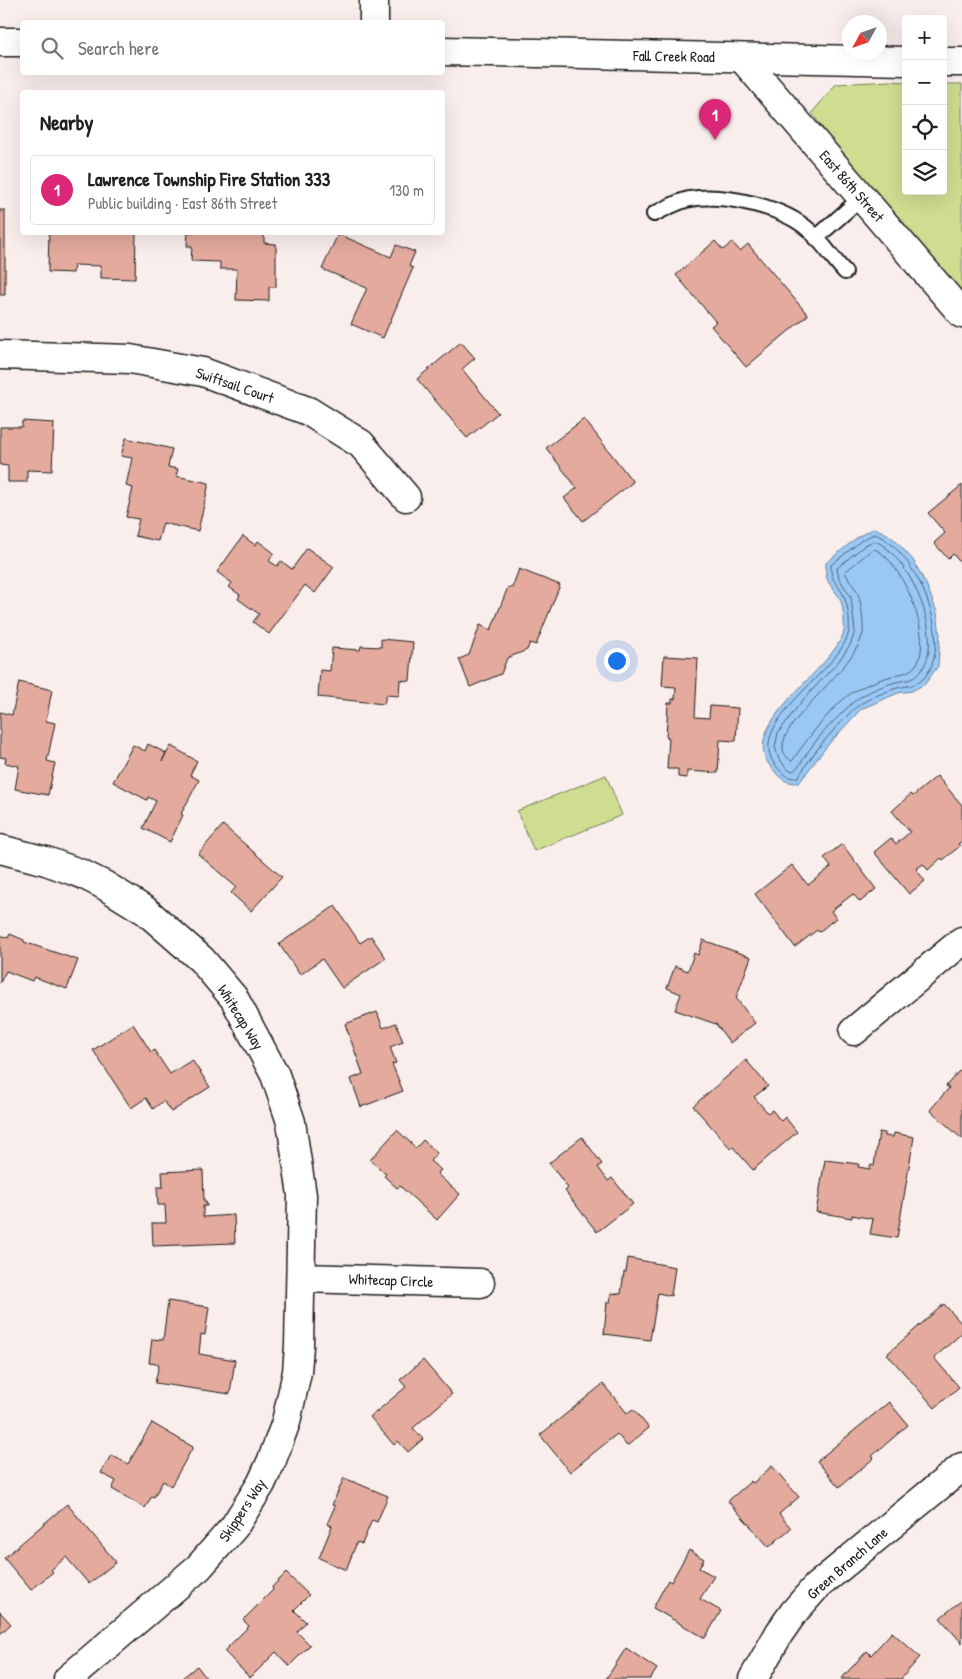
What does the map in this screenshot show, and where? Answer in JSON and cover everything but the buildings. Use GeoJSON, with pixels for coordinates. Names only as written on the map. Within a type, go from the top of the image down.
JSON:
{"type":"FeatureCollection","features":[{"type":"Feature","properties":{"kind":"street"},"geometry":{"type":"LineString","coordinates":[[374,0],[374,20]]}},
{"type":"Feature","properties":{"kind":"street"},"geometry":{"type":"LineString","coordinates":[[0,42],[20,42]]}},
{"type":"Feature","properties":{"kind":"street","name":"Fall Creek Road"},"geometry":{"type":"LineString","coordinates":[[445,51],[902,61]]}},
{"type":"Feature","properties":{"kind":"street","name":"East 86th Street"},"geometry":{"type":"LineString","coordinates":[[742,58],[962,314]]}},
{"type":"Feature","properties":{"kind":"street"},"geometry":{"type":"LineString","coordinates":[[947,62],[962,62]]}},
{"type":"Feature","properties":{"kind":"street","name":"Swiftsail Court"},"geometry":{"type":"LineString","coordinates":[[0,355],[130,359],[203,372],[308,410],[361,444],[406,497]]}},
{"type":"Feature","properties":{"kind":"street","name":"Whitecap Way"},"geometry":{"type":"LineString","coordinates":[[0,849],[82,874],[146,911],[202,960],[234,998],[275,1075],[291,1122],[302,1196],[301,1278]]}},
{"type":"Feature","properties":{"kind":"street"},"geometry":{"type":"LineString","coordinates":[[854,1031],[962,941]]}},
{"type":"Feature","properties":{"kind":"street","name":"Whitecap Circle"},"geometry":{"type":"LineString","coordinates":[[301,1278],[480,1283]]}},
{"type":"Feature","properties":{"kind":"street","name":"Skippers Way"},"geometry":{"type":"LineString","coordinates":[[68,1679],[199,1568],[234,1527],[254,1495],[286,1422],[295,1385],[299,1346],[301,1278]]}},
{"type":"Feature","properties":{"kind":"street","name":"Green Branch Lane"},"geometry":{"type":"LineString","coordinates":[[753,1679],[780,1632],[794,1612],[816,1587],[962,1467]]}},
{"type":"Feature","properties":{"kind":"lane"},"geometry":{"type":"LineString","coordinates":[[816,238],[862,197]]}},
{"type":"Feature","properties":{"kind":"lane"},"geometry":{"type":"LineString","coordinates":[[654,214],[689,199],[724,198],[764,206],[795,220],[810,232],[844,272]]}},
{"type":"Feature","properties":{"kind":"green space"},"geometry":{"type":"Polygon","coordinates":[[[902,82],[902,195],[947,195],[947,84],[962,84],[962,297],[831,140],[812,113],[836,84],[902,82]]]}},
{"type":"Feature","properties":{"kind":"green space"},"geometry":{"type":"Polygon","coordinates":[[[606,775],[622,815],[534,851],[517,811],[606,775]]]}},
{"type":"Feature","properties":{"kind":"water"},"geometry":{"type":"Polygon","coordinates":[[[875,528],[895,540],[913,560],[926,584],[937,612],[940,635],[938,666],[925,684],[912,691],[898,693],[861,709],[826,747],[799,783],[785,781],[771,767],[763,751],[766,733],[776,716],[837,646],[844,631],[841,601],[827,578],[826,563],[859,536],[875,528]]]}},
{"type":"Feature","properties":{"kind":"place","name":"Lawrence Township Fire Station 333"},"geometry":{"type":"Point","coordinates":[715,140]}}]}
